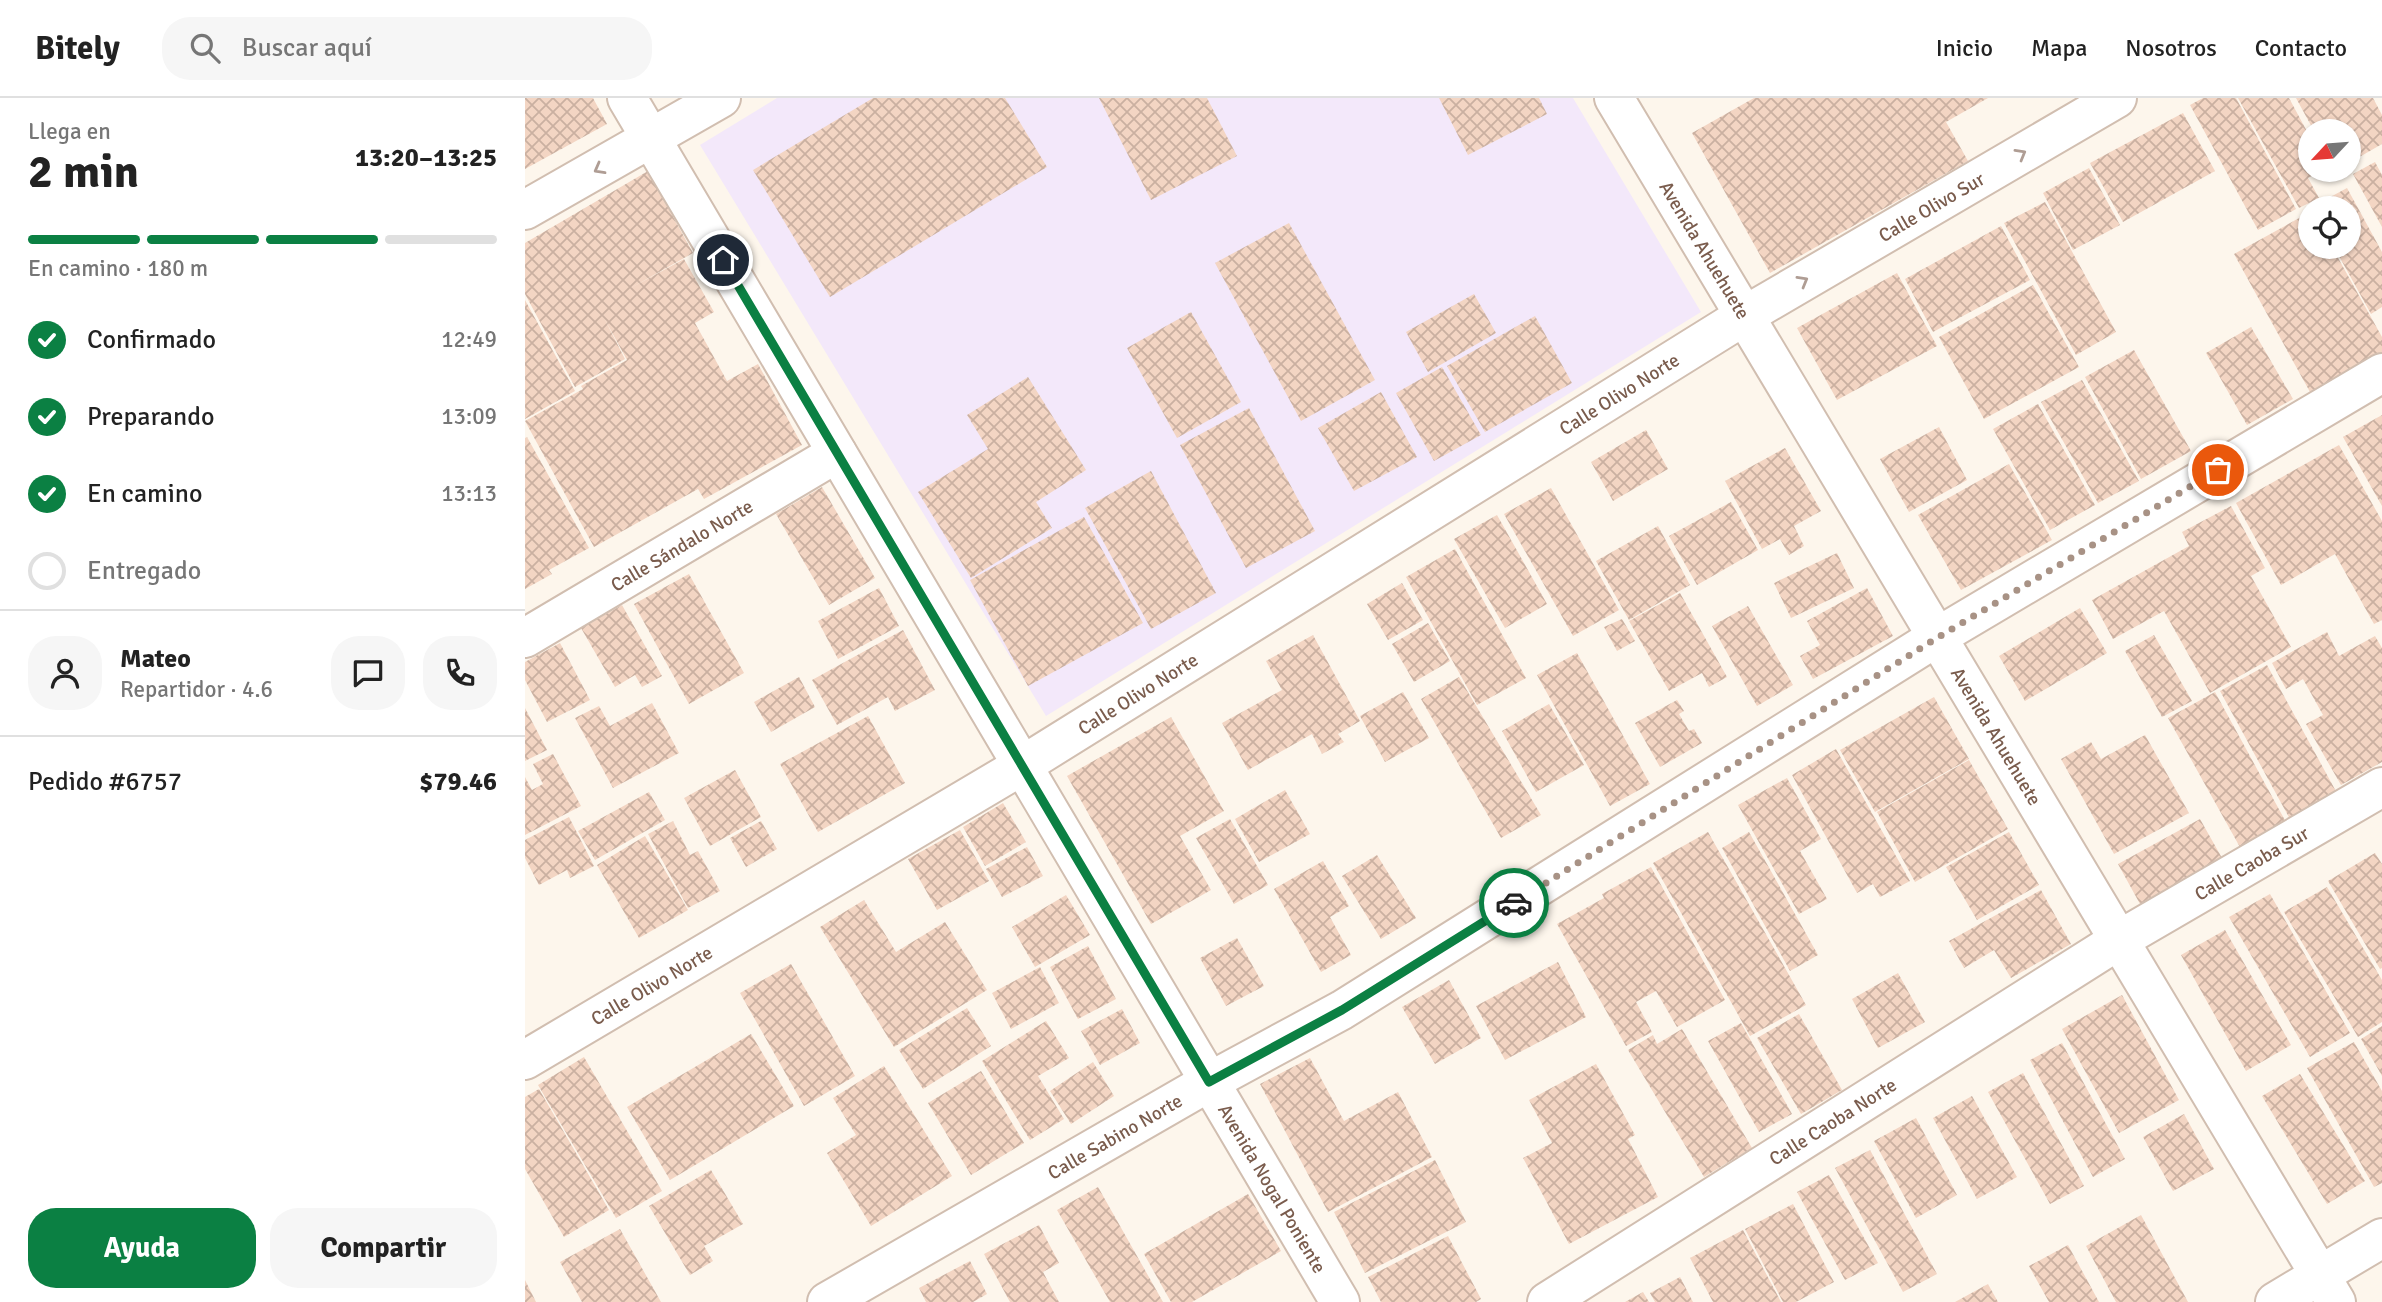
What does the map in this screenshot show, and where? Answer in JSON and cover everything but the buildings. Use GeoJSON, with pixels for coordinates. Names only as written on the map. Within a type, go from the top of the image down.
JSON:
{"type":"FeatureCollection","features":[{"type":"Feature","properties":{"kind":"street","name":"Avenida Nogal Poniente"},"geometry":{"type":"LineString","coordinates":[[627,98],[1340,1302]]}},
{"type":"Feature","properties":{"kind":"street"},"geometry":{"type":"LineString","coordinates":[[525,210],[721,98]]}},
{"type":"Feature","properties":{"kind":"street","name":"Avenida Ahuehuete"},"geometry":{"type":"LineString","coordinates":[[1614,98],[2328,1288]]}},
{"type":"Feature","properties":{"kind":"street","name":"Calle Olivo Sur"},"geometry":{"type":"LineString","coordinates":[[1744,316],[2117,98]]}},
{"type":"Feature","properties":{"kind":"street","name":"Calle Olivo Norte"},"geometry":{"type":"LineString","coordinates":[[525,1060],[1023,765],[1744,316]]}},
{"type":"Feature","properties":{"kind":"street","name":"Calle Sabino Norte"},"geometry":{"type":"LineString","coordinates":[[827,1302],[1209,1082],[1342,1010],[1937,638],[2382,373]]}},
{"type":"Feature","properties":{"kind":"street","name":"Calle Sándalo Norte"},"geometry":{"type":"LineString","coordinates":[[525,638],[837,453]]}},
{"type":"Feature","properties":{"kind":"street","name":"Calle Caoba Sur"},"geometry":{"type":"LineString","coordinates":[[2119,940],[2382,787]]}},
{"type":"Feature","properties":{"kind":"street","name":"Calle Caoba Norte"},"geometry":{"type":"LineString","coordinates":[[1547,1302],[2119,940]]}},
{"type":"Feature","properties":{"kind":"street"},"geometry":{"type":"LineString","coordinates":[[2275,1302],[2328,1288],[2382,1238]]}},
{"type":"Feature","properties":{"kind":"shaded area"},"geometry":{"type":"Polygon","coordinates":[[[777,98],[1573,98],[1701,312],[1046,716],[700,145],[777,98]]]}},
{"type":"Feature","properties":{"kind":"way so far"},"geometry":{"type":"LineString","coordinates":[[1514,903],[1937,638],[2218,470]]}},
{"type":"Feature","properties":{"kind":"route"},"geometry":{"type":"LineString","coordinates":[[723,260],[1209,1082],[1342,1010],[1514,903]]}}]}
